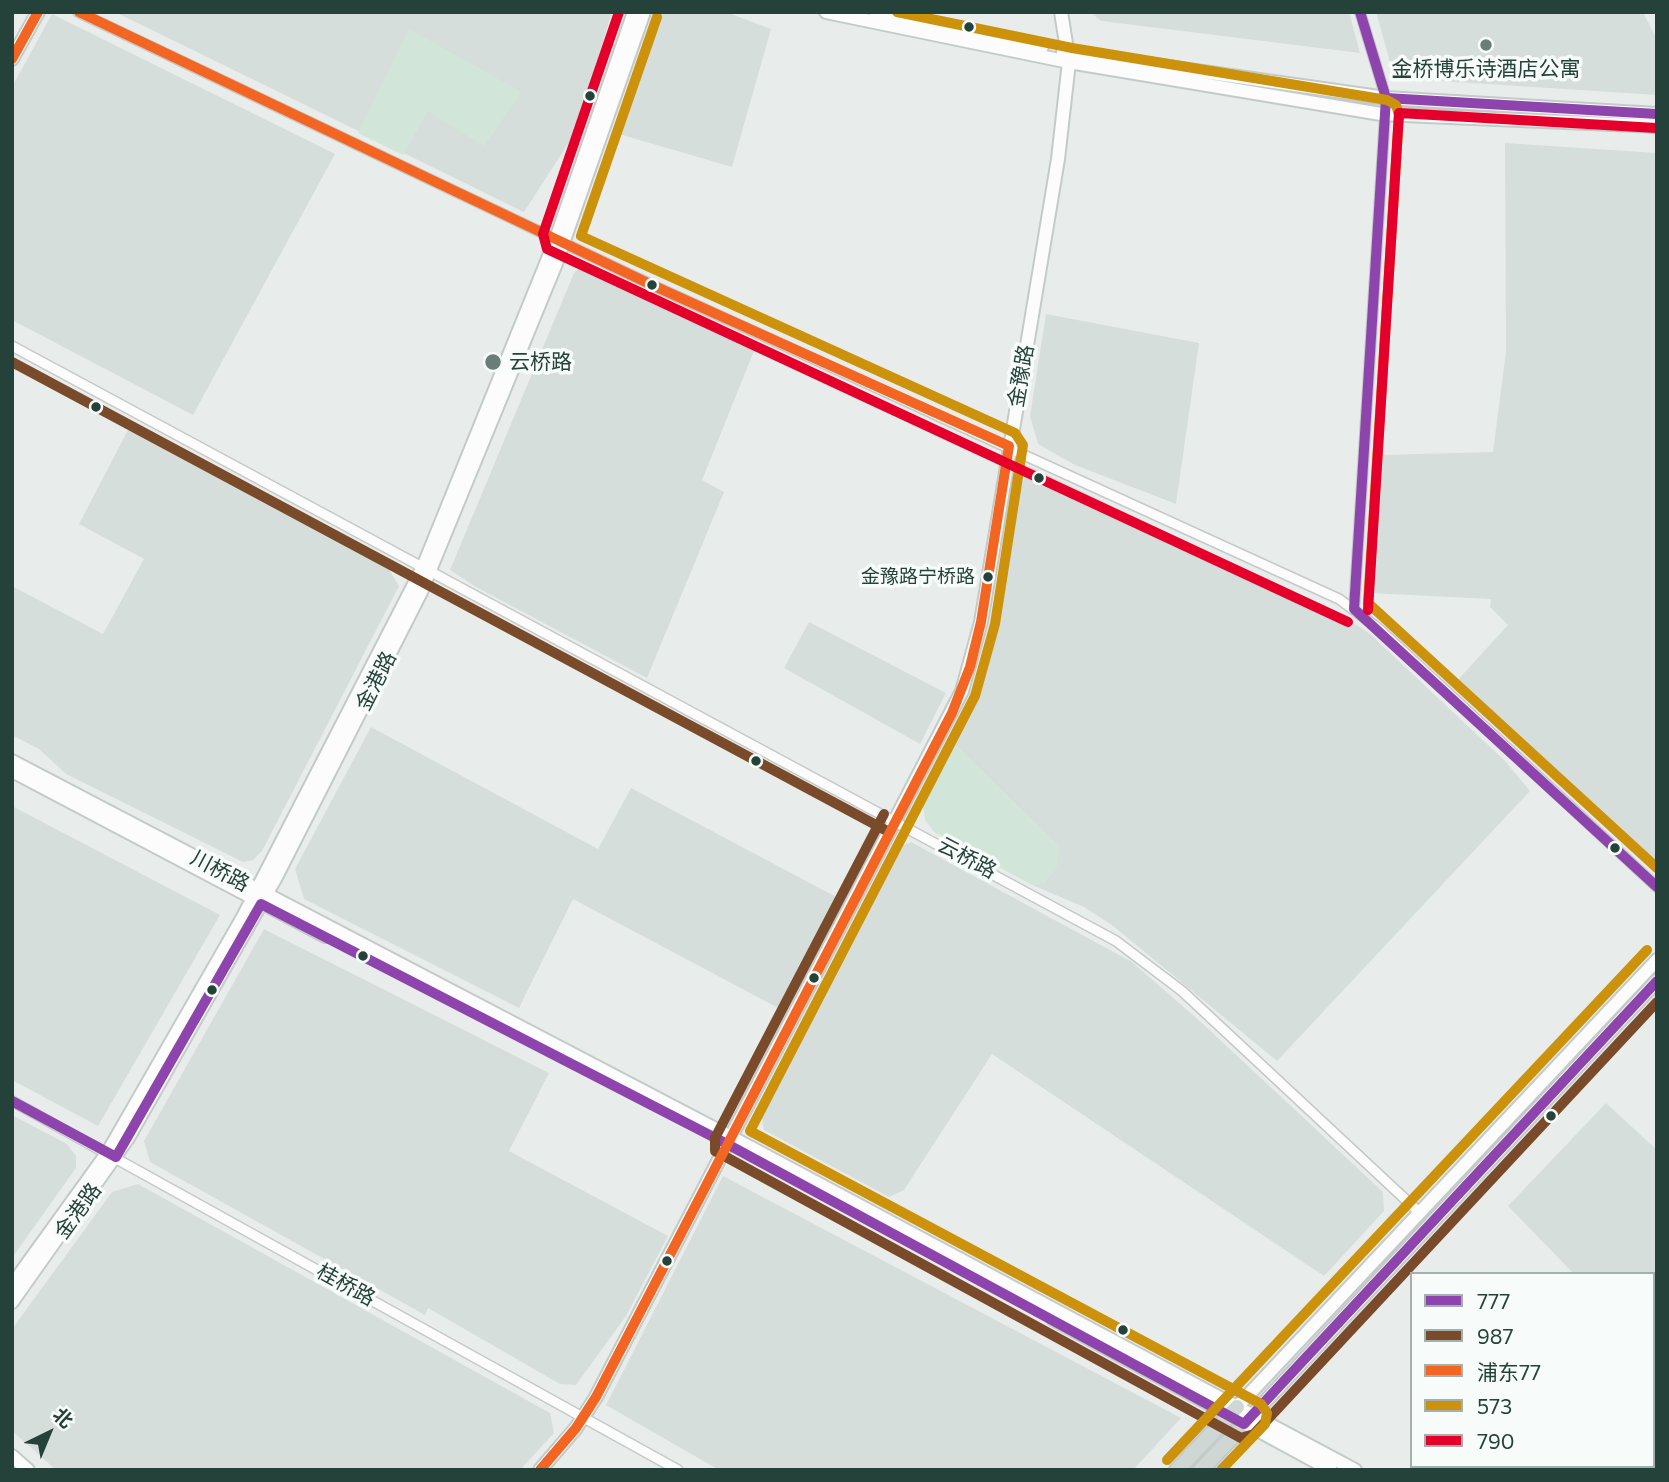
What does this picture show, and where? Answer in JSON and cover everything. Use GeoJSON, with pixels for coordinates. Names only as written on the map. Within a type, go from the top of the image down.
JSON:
{"type":"FeatureCollection","features":[{"type":"Feature","properties":{"kind":"main road"},"geometry":{"type":"LineString","coordinates":[[1177,1470],[1233,1411]]}},
{"type":"Feature","properties":{"kind":"main road"},"geometry":{"type":"LineString","coordinates":[[1201,1470],[1244,1424]]}},
{"type":"Feature","properties":{"kind":"street"},"geometry":{"type":"LineString","coordinates":[[12,59],[38,12]]}},
{"type":"Feature","properties":{"kind":"street"},"geometry":{"type":"LineString","coordinates":[[78,12],[560,241],[1009,446],[1354,608],[1657,887]]}},
{"type":"Feature","properties":{"kind":"street","name":"金港路"},"geometry":{"type":"LineString","coordinates":[[560,241],[634,12]]}},
{"type":"Feature","properties":{"kind":"street","name":"金港路"},"geometry":{"type":"LineString","coordinates":[[12,1302],[112,1154],[259,897],[427,569],[560,241],[644,12]]}},
{"type":"Feature","properties":{"kind":"street"},"geometry":{"type":"LineString","coordinates":[[826,12],[1385,114],[1657,126]]}},
{"type":"Feature","properties":{"kind":"street"},"geometry":{"type":"LineString","coordinates":[[875,12],[1069,57],[1386,98],[1657,114]]}},
{"type":"Feature","properties":{"kind":"street","name":"金豫路"},"geometry":{"type":"LineString","coordinates":[[540,1470],[583,1417],[952,713],[970,667],[981,622],[1058,159],[1069,57],[1061,12]]}},
{"type":"Feature","properties":{"kind":"street"},"geometry":{"type":"LineString","coordinates":[[1354,608],[1386,98],[1360,12]]}},
{"type":"Feature","properties":{"kind":"street","name":"云桥路"},"geometry":{"type":"LineString","coordinates":[[12,346],[1092,926],[1161,973],[1420,1213]]}},
{"type":"Feature","properties":{"kind":"street","name":"川桥路"},"geometry":{"type":"LineString","coordinates":[[12,761],[259,897]]}},
{"type":"Feature","properties":{"kind":"street","name":"川桥路"},"geometry":{"type":"LineString","coordinates":[[12,771],[729,1140],[1233,1411],[1244,1424],[1331,1470]]}},
{"type":"Feature","properties":{"kind":"street"},"geometry":{"type":"LineString","coordinates":[[1233,1411],[1657,960]]}},
{"type":"Feature","properties":{"kind":"street"},"geometry":{"type":"LineString","coordinates":[[1244,1424],[1657,981]]}},
{"type":"Feature","properties":{"kind":"street","name":"桂桥路"},"geometry":{"type":"LineString","coordinates":[[12,1101],[112,1154],[678,1470]]}},
{"type":"Feature","properties":{"kind":"street","name":"金港路"},"geometry":{"type":"LineString","coordinates":[[12,1285],[112,1154]]}},
{"type":"Feature","properties":{"kind":"street","name":"川桥路"},"geometry":{"type":"LineString","coordinates":[[1244,1424],[1355,1470]]}},
{"type":"Feature","properties":{"kind":"street"},"geometry":{"type":"LineString","coordinates":[[12,1456],[28,1470]]}},
{"type":"Feature","properties":{"kind":"shaded area"},"geometry":{"type":"Polygon","coordinates":[[[115,12],[612,12],[575,133],[524,212],[115,12]]]}},
{"type":"Feature","properties":{"kind":"shaded area"},"geometry":{"type":"Polygon","coordinates":[[[660,12],[726,12],[771,29],[732,167],[619,134],[660,12]]]}},
{"type":"Feature","properties":{"kind":"shaded area"},"geometry":{"type":"Polygon","coordinates":[[[1090,12],[1349,12],[1360,53],[1101,21],[1090,12]]]}},
{"type":"Feature","properties":{"kind":"shaded area"},"geometry":{"type":"Polygon","coordinates":[[[1376,12],[1643,12],[1657,40],[1657,95],[1409,79],[1392,69],[1376,12]]]}},
{"type":"Feature","properties":{"kind":"shaded area"},"geometry":{"type":"Polygon","coordinates":[[[52,14],[335,154],[193,415],[12,320],[12,87],[52,14]]]}},
{"type":"Feature","properties":{"kind":"shaded area"},"geometry":{"type":"Polygon","coordinates":[[[1505,143],[1657,153],[1657,869],[1455,683],[1508,625],[1490,607],[1491,599],[1370,593],[1381,455],[1493,452],[1506,351],[1505,143]]]}},
{"type":"Feature","properties":{"kind":"shaded area"},"geometry":{"type":"Polygon","coordinates":[[[581,266],[756,346],[702,480],[724,492],[647,678],[476,587],[450,570],[574,273],[581,266]]]}},
{"type":"Feature","properties":{"kind":"shaded area"},"geometry":{"type":"Polygon","coordinates":[[[1046,314],[1199,343],[1176,504],[1075,465],[1038,444],[1030,416],[1046,314]]]}},
{"type":"Feature","properties":{"kind":"shaded area"},"geometry":{"type":"Polygon","coordinates":[[[129,428],[385,563],[399,586],[262,851],[253,860],[243,862],[66,774],[39,749],[12,735],[12,586],[103,634],[144,559],[79,524],[129,428]]]}},
{"type":"Feature","properties":{"kind":"shaded area"},"geometry":{"type":"Polygon","coordinates":[[[1031,467],[1341,615],[1370,634],[1505,761],[1530,791],[1277,1061],[1112,925],[1084,907],[1032,885],[1045,882],[1059,847],[955,745],[978,685],[1001,584],[1015,494],[1031,467]]]}},
{"type":"Feature","properties":{"kind":"shaded area"},"geometry":{"type":"Polygon","coordinates":[[[809,622],[946,693],[920,744],[784,668],[809,622]]]}},
{"type":"Feature","properties":{"kind":"shaded area"},"geometry":{"type":"Polygon","coordinates":[[[371,727],[598,849],[631,788],[840,899],[782,1010],[573,899],[519,1008],[304,899],[295,869],[371,727]]]}},
{"type":"Feature","properties":{"kind":"shaded area"},"geometry":{"type":"Polygon","coordinates":[[[12,806],[220,915],[98,1126],[12,1080],[12,806]]]}},
{"type":"Feature","properties":{"kind":"shaded area"},"geometry":{"type":"Polygon","coordinates":[[[911,842],[1132,962],[1202,1023],[1383,1192],[1384,1211],[1324,1276],[992,1054],[904,1190],[889,1197],[764,1130],[760,1107],[895,849],[911,842]]]}},
{"type":"Feature","properties":{"kind":"shaded area"},"geometry":{"type":"Polygon","coordinates":[[[264,929],[549,1073],[509,1151],[668,1236],[626,1316],[576,1385],[560,1384],[428,1308],[425,1315],[150,1162],[144,1141],[264,929]]]}},
{"type":"Feature","properties":{"kind":"shaded area"},"geometry":{"type":"Polygon","coordinates":[[[1606,1103],[1657,1150],[1657,1357],[1655,1272],[1572,1272],[1508,1206],[1606,1103]]]}},
{"type":"Feature","properties":{"kind":"shaded area"},"geometry":{"type":"Polygon","coordinates":[[[12,1115],[67,1144],[76,1156],[76,1168],[12,1258],[12,1115]]]}},
{"type":"Feature","properties":{"kind":"shaded area"},"geometry":{"type":"Polygon","coordinates":[[[723,1176],[1181,1418],[1133,1470],[719,1470],[606,1405],[723,1176]]]}},
{"type":"Feature","properties":{"kind":"shaded area"},"geometry":{"type":"Polygon","coordinates":[[[138,1184],[550,1413],[554,1433],[520,1470],[56,1470],[12,1431],[12,1329],[112,1192],[138,1184]]]}},
{"type":"Feature","properties":{"kind":"green space"},"geometry":{"type":"Polygon","coordinates":[[[409,29],[521,92],[484,146],[428,111],[403,155],[358,133],[409,29]]]}},
{"type":"Feature","properties":{"kind":"green space"},"geometry":{"type":"Polygon","coordinates":[[[955,745],[1059,847],[1057,868],[1045,882],[1032,885],[934,832],[925,820],[923,805],[955,745]]]}},
{"type":"Feature","properties":{"kind":"transit line","name":"浦东77"},"geometry":{"type":"LineString","coordinates":[[12,59],[38,12]]}},
{"type":"Feature","properties":{"kind":"transit line","name":"浦东77"},"geometry":{"type":"LineString","coordinates":[[79,12],[652,285],[1009,446]]}},
{"type":"Feature","properties":{"kind":"transit line","name":"790"},"geometry":{"type":"LineString","coordinates":[[619,12],[543,234],[547,249],[1348,622]]}},
{"type":"Feature","properties":{"kind":"transit line","name":"573"},"geometry":{"type":"LineString","coordinates":[[897,12],[1072,48],[1387,100],[1396,105],[1399,115],[1368,603],[1657,868]]}},
{"type":"Feature","properties":{"kind":"transit line","name":"777"},"geometry":{"type":"LineString","coordinates":[[1360,12],[1386,98],[1354,609],[1657,887]]}},
{"type":"Feature","properties":{"kind":"transit line","name":"573"},"geometry":{"type":"LineString","coordinates":[[657,17],[581,236],[1015,433],[1023,445],[995,624],[975,696],[750,1131],[1261,1404],[1267,1413],[1265,1424],[1221,1470]]}},
{"type":"Feature","properties":{"kind":"transit line","name":"777"},"geometry":{"type":"LineString","coordinates":[[1386,98],[1657,114]]}},
{"type":"Feature","properties":{"kind":"transit line","name":"790"},"geometry":{"type":"LineString","coordinates":[[1368,610],[1399,113],[1656,128]]}},
{"type":"Feature","properties":{"kind":"transit line","name":"987"},"geometry":{"type":"LineString","coordinates":[[12,362],[889,832]]}},
{"type":"Feature","properties":{"kind":"transit line","name":"浦东77"},"geometry":{"type":"LineString","coordinates":[[540,1470],[576,1428],[596,1397],[952,713],[970,667],[981,622],[1009,446]]}},
{"type":"Feature","properties":{"kind":"transit line","name":"987"},"geometry":{"type":"LineString","coordinates":[[884,814],[715,1138],[715,1151],[1241,1438],[1254,1434],[1657,1002]]}},
{"type":"Feature","properties":{"kind":"transit line","name":"777"},"geometry":{"type":"LineString","coordinates":[[12,1101],[116,1157],[261,904],[727,1144],[1244,1424],[1657,981]]}},
{"type":"Feature","properties":{"kind":"transit line","name":"573"},"geometry":{"type":"LineString","coordinates":[[1167,1460],[1647,950]]}},
{"type":"Feature","properties":{"kind":"place","name":"金桥博乐诗酒店公寓"},"geometry":{"type":"Point","coordinates":[1486,45]}},
{"type":"Feature","properties":{"kind":"place","name":"云桥路"},"geometry":{"type":"Point","coordinates":[493,362]}},
{"type":"Feature","properties":{"kind":"place","name":"金豫路宁桥路"},"geometry":{"type":"Point","coordinates":[988,577]}}]}
